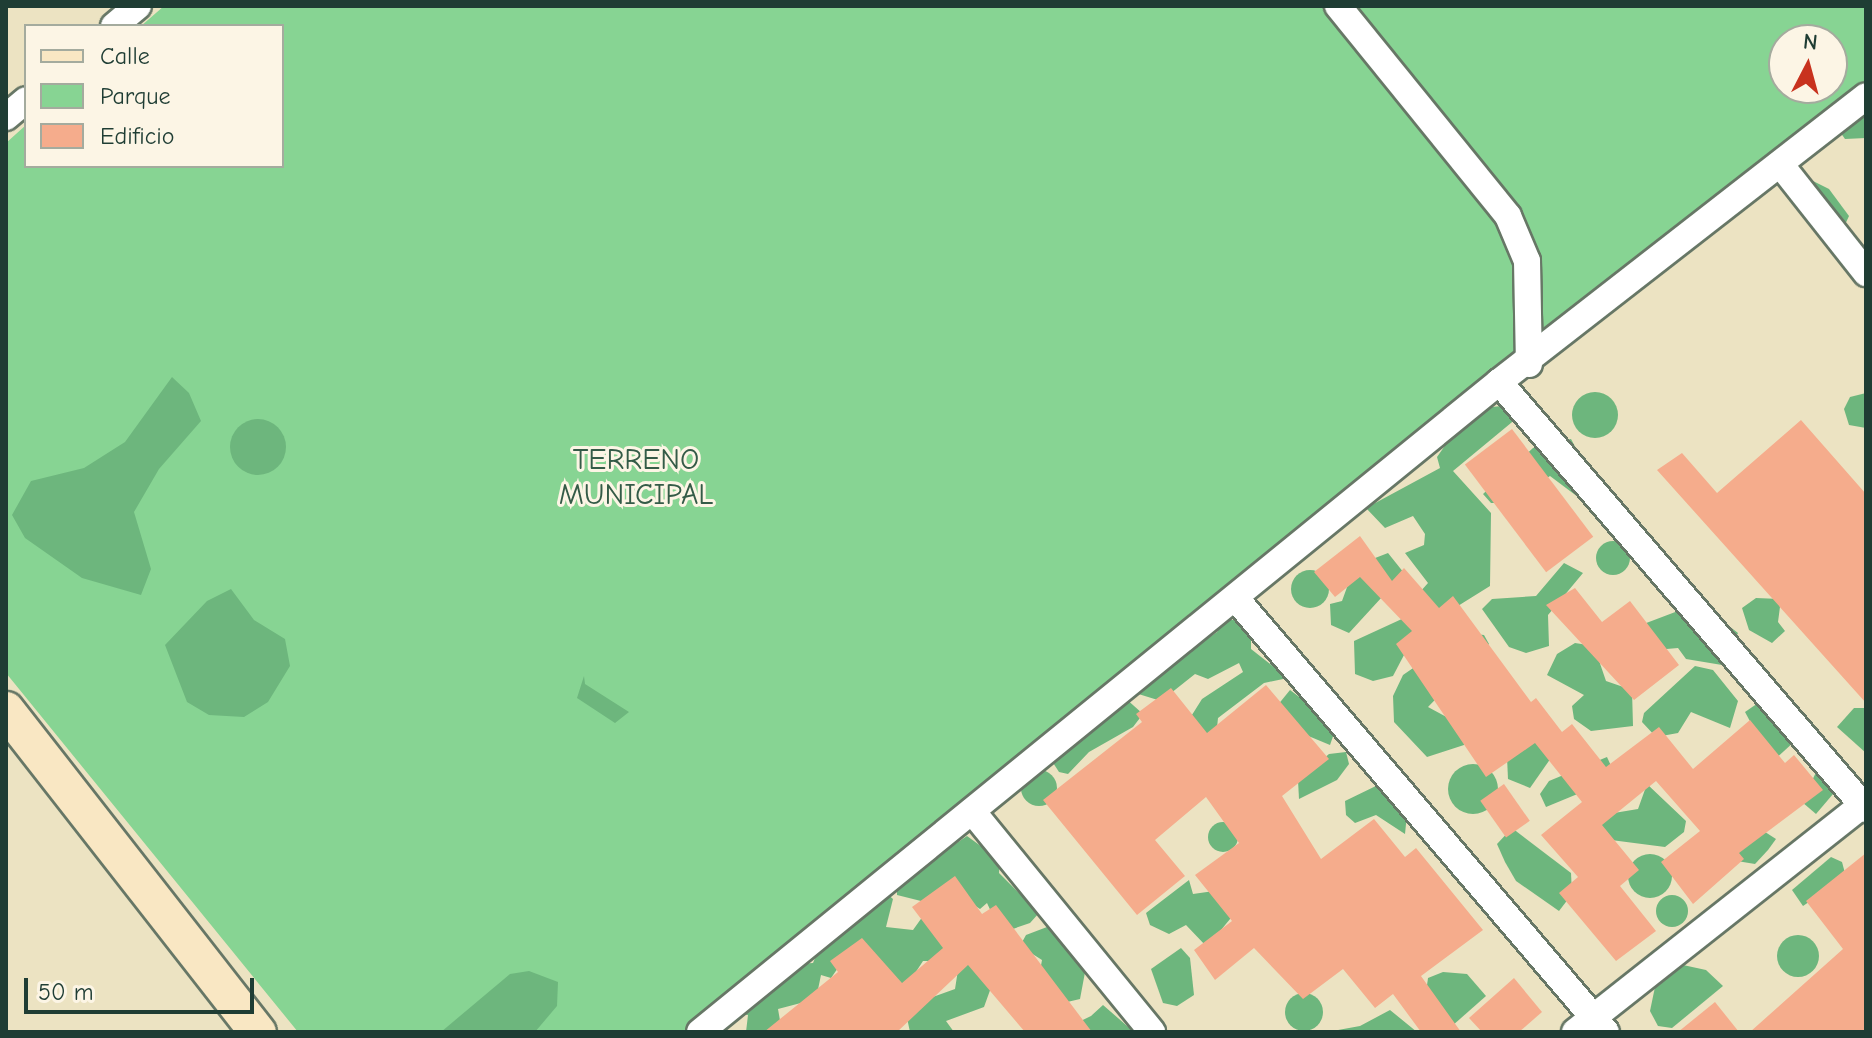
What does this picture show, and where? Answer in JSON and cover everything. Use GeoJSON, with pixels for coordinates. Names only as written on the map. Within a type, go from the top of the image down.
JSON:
{"type":"FeatureCollection","features":[{"type":"Feature","properties":{"kind":"street"},"geometry":{"type":"LineString","coordinates":[[116,24],[138,6]]}},
{"type":"Feature","properties":{"kind":"street"},"geometry":{"type":"LineString","coordinates":[[1338,6],[1508,216],[1527,261],[1529,364]]}},
{"type":"Feature","properties":{"kind":"street"},"geometry":{"type":"LineString","coordinates":[[700,1032],[1237,600],[1499,382],[1529,364],[1866,96]]}},
{"type":"Feature","properties":{"kind":"street"},"geometry":{"type":"LineString","coordinates":[[6,117],[24,102]]}},
{"type":"Feature","properties":{"kind":"street"},"geometry":{"type":"LineString","coordinates":[[1780,164],[1866,273]]}},
{"type":"Feature","properties":{"kind":"street"},"geometry":{"type":"LineString","coordinates":[[1237,600],[1592,1027],[1865,806],[1499,382]]}},
{"type":"Feature","properties":{"kind":"street"},"geometry":{"type":"LineString","coordinates":[[6,710],[258,1032]]}},
{"type":"Feature","properties":{"kind":"street"},"geometry":{"type":"LineString","coordinates":[[972,811],[1152,1032]]}},
{"type":"Feature","properties":{"kind":"green space","name":"TERRENO MUNICIPAL"},"geometry":{"type":"Polygon","coordinates":[[[164,6],[1866,6],[1866,93],[700,1032],[298,1032],[6,673],[6,143],[24,127],[24,168],[284,168],[284,24],[143,24],[164,6]]]}},
{"type":"Feature","properties":{"kind":"green space"},"geometry":{"type":"Polygon","coordinates":[[[1866,106],[1866,138],[1845,139],[1838,129],[1866,106]]]}},
{"type":"Feature","properties":{"kind":"green space"},"geometry":{"type":"Polygon","coordinates":[[[1805,177],[1829,189],[1849,216],[1843,229],[1805,177]]]}},
{"type":"Feature","properties":{"kind":"green space"},"geometry":{"type":"Polygon","coordinates":[[[172,377],[189,393],[201,421],[159,469],[134,512],[151,569],[141,595],[82,578],[25,538],[12,515],[31,481],[84,468],[125,442],[172,377]]]}},
{"type":"Feature","properties":{"kind":"green space"},"geometry":{"type":"Polygon","coordinates":[[[1595,392],[1612,398],[1618,415],[1612,432],[1595,438],[1578,432],[1572,415],[1578,398],[1595,392]]]}},
{"type":"Feature","properties":{"kind":"green space"},"geometry":{"type":"Polygon","coordinates":[[[1866,393],[1866,428],[1849,425],[1844,409],[1850,397],[1866,393]]]}},
{"type":"Feature","properties":{"kind":"green space"},"geometry":{"type":"Polygon","coordinates":[[[1501,406],[1517,418],[1453,471],[1491,513],[1490,586],[1437,619],[1420,592],[1428,583],[1405,553],[1424,545],[1425,534],[1413,516],[1385,528],[1366,508],[1440,468],[1437,457],[1456,430],[1484,408],[1501,406]]]}},
{"type":"Feature","properties":{"kind":"green space"},"geometry":{"type":"Polygon","coordinates":[[[258,419],[278,427],[286,447],[278,467],[258,475],[238,467],[230,447],[238,427],[258,419]]]}},
{"type":"Feature","properties":{"kind":"green space"},"geometry":{"type":"Polygon","coordinates":[[[1571,439],[1586,467],[1578,497],[1550,476],[1509,503],[1491,503],[1483,494],[1533,448],[1571,439]]]}},
{"type":"Feature","properties":{"kind":"green space"},"geometry":{"type":"Polygon","coordinates":[[[1613,541],[1625,546],[1630,558],[1625,570],[1613,575],[1601,570],[1596,558],[1601,546],[1613,541]]]}},
{"type":"Feature","properties":{"kind":"green space"},"geometry":{"type":"Polygon","coordinates":[[[1388,553],[1404,573],[1349,633],[1331,625],[1330,604],[1342,601],[1350,579],[1370,560],[1388,553]]]}},
{"type":"Feature","properties":{"kind":"green space"},"geometry":{"type":"Polygon","coordinates":[[[1564,563],[1583,573],[1548,615],[1549,646],[1526,653],[1509,647],[1482,609],[1492,599],[1536,596],[1564,563]]]}},
{"type":"Feature","properties":{"kind":"green space"},"geometry":{"type":"Polygon","coordinates":[[[1310,570],[1323,576],[1329,589],[1323,602],[1310,608],[1297,602],[1291,589],[1297,576],[1310,570]]]}},
{"type":"Feature","properties":{"kind":"green space"},"geometry":{"type":"Polygon","coordinates":[[[231,589],[254,620],[285,639],[290,666],[268,702],[244,717],[209,715],[187,702],[165,645],[207,601],[231,589]]]}},
{"type":"Feature","properties":{"kind":"green space"},"geometry":{"type":"Polygon","coordinates":[[[1756,598],[1781,599],[1778,622],[1785,631],[1772,643],[1749,630],[1742,608],[1756,598]]]}},
{"type":"Feature","properties":{"kind":"green space"},"geometry":{"type":"Polygon","coordinates":[[[1699,603],[1738,633],[1722,665],[1686,659],[1678,648],[1655,650],[1641,625],[1699,603]]]}},
{"type":"Feature","properties":{"kind":"green space"},"geometry":{"type":"Polygon","coordinates":[[[1404,618],[1416,632],[1393,676],[1373,681],[1355,674],[1354,641],[1404,618]]]}},
{"type":"Feature","properties":{"kind":"green space"},"geometry":{"type":"Polygon","coordinates":[[[1223,620],[1238,620],[1251,635],[1251,649],[1288,678],[1264,683],[1218,718],[1215,747],[1185,726],[1202,699],[1243,672],[1239,663],[1208,679],[1195,674],[1161,701],[1132,692],[1217,632],[1223,620]]]}},
{"type":"Feature","properties":{"kind":"green space"},"geometry":{"type":"Polygon","coordinates":[[[1464,633],[1484,635],[1489,644],[1428,707],[1465,727],[1464,745],[1427,757],[1394,722],[1393,696],[1403,675],[1464,633]]]}},
{"type":"Feature","properties":{"kind":"green space"},"geometry":{"type":"Polygon","coordinates":[[[1575,643],[1594,646],[1606,681],[1632,690],[1633,726],[1591,731],[1574,719],[1572,706],[1584,695],[1547,675],[1557,654],[1575,643]]]}},
{"type":"Feature","properties":{"kind":"green space"},"geometry":{"type":"Polygon","coordinates":[[[1695,666],[1713,670],[1738,701],[1730,728],[1691,712],[1678,733],[1656,737],[1642,722],[1644,713],[1695,666]]]}},
{"type":"Feature","properties":{"kind":"green space"},"geometry":{"type":"Polygon","coordinates":[[[584,676],[585,684],[629,712],[615,723],[577,698],[584,676]]]}},
{"type":"Feature","properties":{"kind":"green space"},"geometry":{"type":"Polygon","coordinates":[[[1290,690],[1337,725],[1330,745],[1306,735],[1277,706],[1290,690]]]}},
{"type":"Feature","properties":{"kind":"green space"},"geometry":{"type":"Polygon","coordinates":[[[1124,697],[1143,714],[1133,727],[1089,752],[1068,774],[1059,772],[1048,755],[1124,697]]]}},
{"type":"Feature","properties":{"kind":"green space"},"geometry":{"type":"Polygon","coordinates":[[[1761,701],[1795,741],[1772,762],[1745,712],[1761,701]]]}},
{"type":"Feature","properties":{"kind":"green space"},"geometry":{"type":"Polygon","coordinates":[[[1854,708],[1866,708],[1866,753],[1837,727],[1854,708]]]}},
{"type":"Feature","properties":{"kind":"green space"},"geometry":{"type":"Polygon","coordinates":[[[1536,735],[1553,755],[1530,788],[1508,779],[1507,757],[1536,735]]]}},
{"type":"Feature","properties":{"kind":"green space"},"geometry":{"type":"Polygon","coordinates":[[[1346,752],[1349,764],[1337,780],[1299,799],[1298,780],[1329,754],[1346,752]]]}},
{"type":"Feature","properties":{"kind":"green space"},"geometry":{"type":"Polygon","coordinates":[[[1607,757],[1612,768],[1592,788],[1546,807],[1540,794],[1549,781],[1607,757]]]}},
{"type":"Feature","properties":{"kind":"green space"},"geometry":{"type":"Polygon","coordinates":[[[1473,764],[1490,772],[1498,789],[1490,806],[1473,814],[1456,806],[1448,789],[1456,772],[1473,764]]]}},
{"type":"Feature","properties":{"kind":"green space"},"geometry":{"type":"Polygon","coordinates":[[[1818,768],[1839,787],[1816,814],[1802,802],[1818,768]]]}},
{"type":"Feature","properties":{"kind":"green space"},"geometry":{"type":"Polygon","coordinates":[[[1039,770],[1052,775],[1057,788],[1052,801],[1039,806],[1026,801],[1021,788],[1026,775],[1039,770]]]}},
{"type":"Feature","properties":{"kind":"green space"},"geometry":{"type":"Polygon","coordinates":[[[1380,784],[1407,814],[1405,834],[1376,815],[1355,823],[1346,815],[1345,801],[1380,784]]]}},
{"type":"Feature","properties":{"kind":"green space"},"geometry":{"type":"Polygon","coordinates":[[[1647,784],[1686,821],[1684,832],[1665,847],[1611,840],[1599,824],[1608,814],[1638,809],[1647,784]]]}},
{"type":"Feature","properties":{"kind":"green space"},"geometry":{"type":"Polygon","coordinates":[[[1223,822],[1234,826],[1238,837],[1234,848],[1223,852],[1212,848],[1208,837],[1212,826],[1223,822]]]}},
{"type":"Feature","properties":{"kind":"green space"},"geometry":{"type":"Polygon","coordinates":[[[1512,828],[1571,873],[1572,894],[1559,911],[1516,881],[1505,862],[1497,844],[1512,828]]]}},
{"type":"Feature","properties":{"kind":"green space"},"geometry":{"type":"Polygon","coordinates":[[[1762,830],[1776,839],[1768,850],[1755,864],[1737,861],[1737,839],[1762,830]]]}},
{"type":"Feature","properties":{"kind":"green space"},"geometry":{"type":"Polygon","coordinates":[[[967,836],[1000,860],[999,873],[1039,913],[1030,923],[1001,933],[987,903],[980,909],[965,899],[929,903],[897,895],[897,884],[967,836]]]}},
{"type":"Feature","properties":{"kind":"green space"},"geometry":{"type":"Polygon","coordinates":[[[1650,854],[1666,860],[1672,876],[1666,892],[1650,898],[1634,892],[1628,876],[1634,860],[1650,854]]]}},
{"type":"Feature","properties":{"kind":"green space"},"geometry":{"type":"Polygon","coordinates":[[[1831,857],[1842,862],[1846,877],[1803,906],[1792,890],[1831,857]]]}},
{"type":"Feature","properties":{"kind":"green space"},"geometry":{"type":"Polygon","coordinates":[[[1189,880],[1193,894],[1214,891],[1244,902],[1207,947],[1186,925],[1169,934],[1150,925],[1146,913],[1189,880]]]}},
{"type":"Feature","properties":{"kind":"green space"},"geometry":{"type":"Polygon","coordinates":[[[885,892],[893,899],[886,927],[913,930],[923,916],[965,932],[934,961],[923,961],[904,990],[840,965],[831,978],[821,975],[816,999],[778,1009],[782,1032],[746,1032],[748,1015],[741,1014],[796,964],[813,963],[820,946],[885,892]]]}},
{"type":"Feature","properties":{"kind":"green space"},"geometry":{"type":"Polygon","coordinates":[[[1672,895],[1684,899],[1688,911],[1684,923],[1672,927],[1660,923],[1656,911],[1660,899],[1672,895]]]}},
{"type":"Feature","properties":{"kind":"green space"},"geometry":{"type":"Polygon","coordinates":[[[1047,927],[1086,967],[1080,999],[1063,1003],[1040,971],[1042,960],[1020,946],[1026,935],[1047,927]]]}},
{"type":"Feature","properties":{"kind":"green space"},"geometry":{"type":"Polygon","coordinates":[[[1798,935],[1813,941],[1819,956],[1813,971],[1798,977],[1783,971],[1777,956],[1783,941],[1798,935]]]}},
{"type":"Feature","properties":{"kind":"green space"},"geometry":{"type":"Polygon","coordinates":[[[1181,948],[1190,958],[1194,995],[1177,1006],[1163,1003],[1151,969],[1181,948]]]}},
{"type":"Feature","properties":{"kind":"green space"},"geometry":{"type":"Polygon","coordinates":[[[973,961],[993,982],[984,1007],[946,1021],[954,1032],[910,1032],[907,1018],[930,998],[955,989],[958,970],[973,961]]]}},
{"type":"Feature","properties":{"kind":"green space"},"geometry":{"type":"Polygon","coordinates":[[[1683,965],[1706,970],[1723,986],[1672,1028],[1658,1026],[1650,1011],[1655,987],[1683,965]]]}},
{"type":"Feature","properties":{"kind":"green space"},"geometry":{"type":"Polygon","coordinates":[[[529,971],[558,982],[557,1006],[535,1032],[441,1032],[510,974],[529,971]]]}},
{"type":"Feature","properties":{"kind":"green space"},"geometry":{"type":"Polygon","coordinates":[[[1443,972],[1467,974],[1486,996],[1452,1026],[1426,993],[1428,978],[1443,972]]]}},
{"type":"Feature","properties":{"kind":"green space"},"geometry":{"type":"Polygon","coordinates":[[[1304,993],[1318,998],[1323,1012],[1318,1026],[1304,1031],[1290,1026],[1285,1012],[1290,998],[1304,993]]]}},
{"type":"Feature","properties":{"kind":"green space"},"geometry":{"type":"Polygon","coordinates":[[[1103,1005],[1134,1032],[1058,1032],[1091,1016],[1103,1005]]]}},
{"type":"Feature","properties":{"kind":"green space"},"geometry":{"type":"Polygon","coordinates":[[[1390,1010],[1417,1032],[1327,1032],[1360,1026],[1390,1010]]]}},
{"type":"Feature","properties":{"kind":"building"},"geometry":{"type":"Polygon","coordinates":[[[1801,420],[1866,494],[1866,703],[1657,470],[1682,453],[1717,493],[1801,420]]]}},
{"type":"Feature","properties":{"kind":"building"},"geometry":{"type":"Polygon","coordinates":[[[1512,429],[1593,537],[1546,572],[1465,465],[1512,429]]]}},
{"type":"Feature","properties":{"kind":"building"},"geometry":{"type":"Polygon","coordinates":[[[1360,536],[1392,581],[1404,568],[1439,608],[1453,596],[1531,702],[1536,698],[1562,732],[1572,724],[1606,767],[1659,727],[1693,769],[1750,720],[1785,763],[1794,755],[1823,790],[1739,853],[1744,859],[1693,904],[1661,862],[1700,831],[1656,781],[1602,825],[1639,870],[1620,886],[1656,931],[1616,961],[1559,893],[1578,877],[1541,835],[1582,802],[1535,743],[1486,777],[1396,644],[1412,631],[1360,577],[1335,597],[1314,572],[1360,536]]]}},
{"type":"Feature","properties":{"kind":"building"},"geometry":{"type":"Polygon","coordinates":[[[1575,588],[1602,622],[1630,601],[1679,665],[1634,700],[1546,605],[1575,588]]]}},
{"type":"Feature","properties":{"kind":"building"},"geometry":{"type":"Polygon","coordinates":[[[1266,685],[1329,759],[1282,796],[1321,859],[1374,819],[1405,857],[1416,848],[1483,930],[1421,976],[1461,1032],[1421,1032],[1393,994],[1375,1008],[1343,969],[1303,999],[1254,948],[1215,980],[1194,950],[1232,921],[1195,875],[1239,843],[1206,797],[1155,840],[1185,876],[1137,915],[1043,800],[1142,722],[1136,714],[1171,688],[1207,733],[1266,685]]]}},
{"type":"Feature","properties":{"kind":"building"},"geometry":{"type":"Polygon","coordinates":[[[1504,784],[1530,821],[1506,837],[1480,801],[1504,784]]]}},
{"type":"Feature","properties":{"kind":"building"},"geometry":{"type":"Polygon","coordinates":[[[1866,853],[1866,1032],[1750,1032],[1843,949],[1806,901],[1866,853]]]}},
{"type":"Feature","properties":{"kind":"building"},"geometry":{"type":"Polygon","coordinates":[[[955,876],[982,914],[996,905],[1092,1032],[1025,1032],[968,965],[897,1032],[764,1032],[838,972],[830,961],[862,938],[902,983],[943,948],[912,907],[955,876]]]}},
{"type":"Feature","properties":{"kind":"building"},"geometry":{"type":"Polygon","coordinates":[[[1514,978],[1542,1012],[1519,1032],[1482,1032],[1469,1018],[1514,978]]]}},
{"type":"Feature","properties":{"kind":"building"},"geometry":{"type":"Polygon","coordinates":[[[1715,1002],[1739,1032],[1678,1032],[1715,1002]]]}}]}
